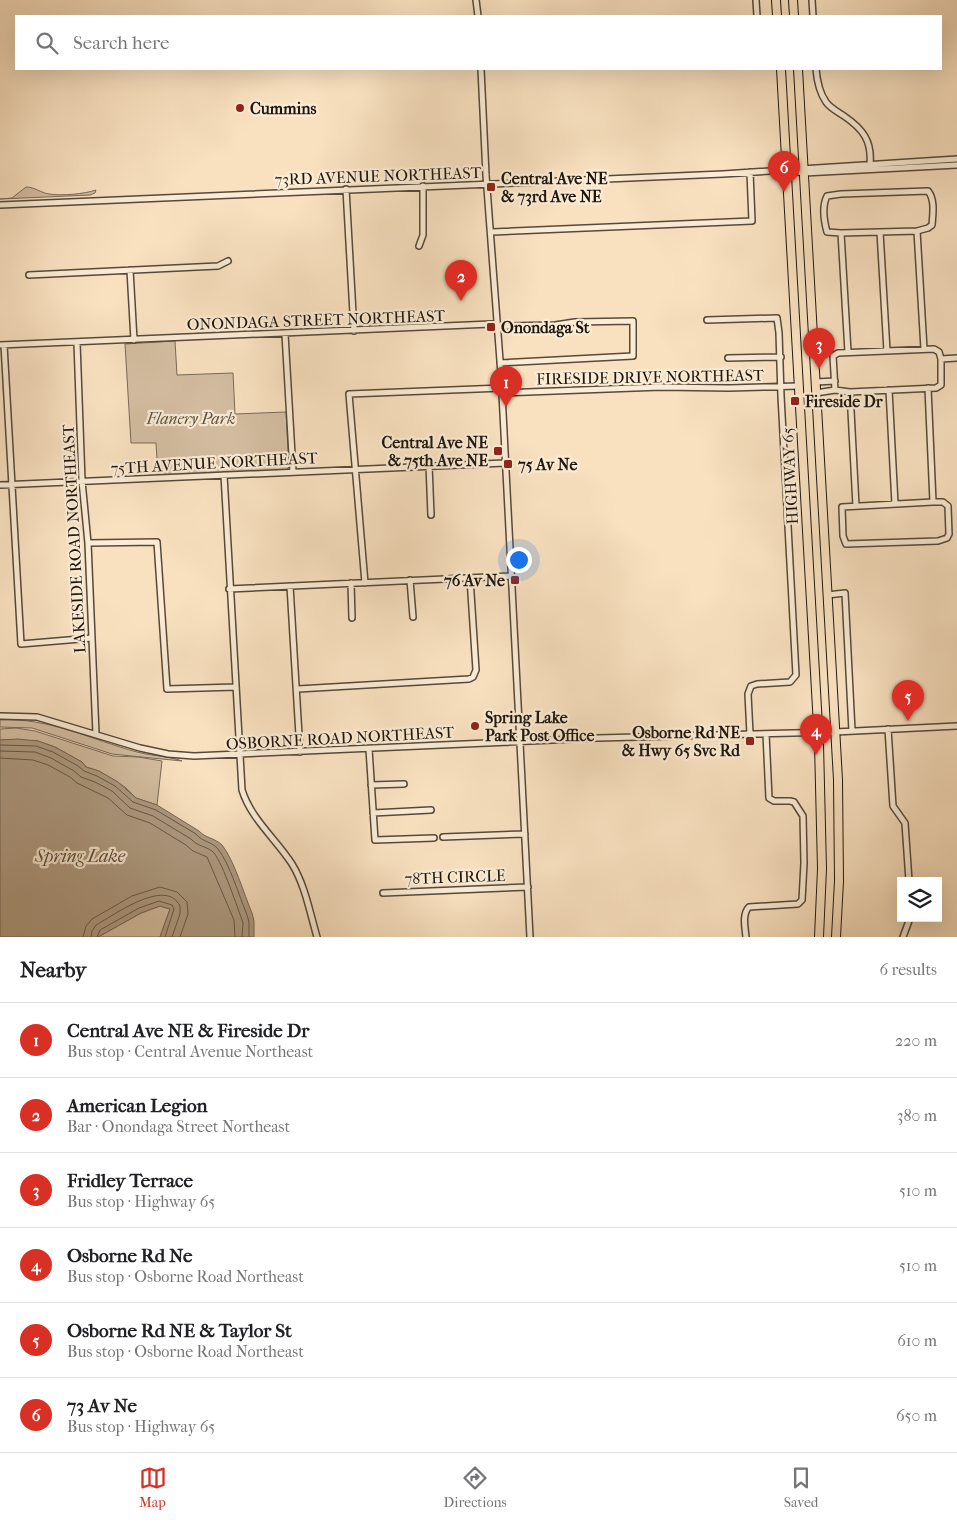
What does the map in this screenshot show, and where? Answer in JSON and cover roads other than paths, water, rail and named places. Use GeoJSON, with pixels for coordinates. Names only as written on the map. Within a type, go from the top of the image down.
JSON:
{"type":"FeatureCollection","features":[{"type":"Feature","properties":{"kind":"highway"},"geometry":{"type":"LineString","coordinates":[[776,0],[777,15]]}},
{"type":"Feature","properties":{"kind":"highway"},"geometry":{"type":"LineString","coordinates":[[793,0],[794,15]]}},
{"type":"Feature","properties":{"kind":"highway","name":"HIGHWAY 65"},"geometry":{"type":"LineString","coordinates":[[781,70],[819,732],[822,842],[819,937]]}},
{"type":"Feature","properties":{"kind":"highway","name":"HIGHWAY 65"},"geometry":{"type":"LineString","coordinates":[[798,70],[838,780],[839,876],[836,937]]}},
{"type":"Feature","properties":{"kind":"street"},"geometry":{"type":"LineString","coordinates":[[476,0],[478,15]]}},
{"type":"Feature","properties":{"kind":"street"},"geometry":{"type":"LineString","coordinates":[[756,0],[757,15]]}},
{"type":"Feature","properties":{"kind":"street"},"geometry":{"type":"LineString","coordinates":[[812,0],[813,15]]}},
{"type":"Feature","properties":{"kind":"street"},"geometry":{"type":"LineString","coordinates":[[481,70],[502,391],[530,937]]}},
{"type":"Feature","properties":{"kind":"street"},"geometry":{"type":"LineString","coordinates":[[816,70],[819,91],[827,103],[852,121],[868,141],[871,156],[870,166]]}},
{"type":"Feature","properties":{"kind":"street","name":"73RD AVENUE NORTHEAST"},"geometry":{"type":"LineString","coordinates":[[0,205],[787,170],[803,171],[957,158]]}},
{"type":"Feature","properties":{"kind":"street","name":"73RD AVENUE NORTHEAST"},"geometry":{"type":"LineString","coordinates":[[870,166],[957,166]]}},
{"type":"Feature","properties":{"kind":"street"},"geometry":{"type":"LineString","coordinates":[[492,232],[752,221],[750,172]]}},
{"type":"Feature","properties":{"kind":"street"},"geometry":{"type":"LineString","coordinates":[[420,246],[423,235],[423,186]]}},
{"type":"Feature","properties":{"kind":"street"},"geometry":{"type":"LineString","coordinates":[[346,190],[354,331]]}},
{"type":"Feature","properties":{"kind":"street"},"geometry":{"type":"LineString","coordinates":[[928,191],[932,196],[932,225],[918,231],[827,232],[824,201],[827,196],[841,194],[928,191]]}},
{"type":"Feature","properties":{"kind":"street"},"geometry":{"type":"LineString","coordinates":[[918,231],[924,349]]}},
{"type":"Feature","properties":{"kind":"street"},"geometry":{"type":"LineString","coordinates":[[880,232],[887,351]]}},
{"type":"Feature","properties":{"kind":"street"},"geometry":{"type":"LineString","coordinates":[[841,233],[848,352]]}},
{"type":"Feature","properties":{"kind":"street"},"geometry":{"type":"LineString","coordinates":[[29,275],[218,266],[228,261]]}},
{"type":"Feature","properties":{"kind":"street"},"geometry":{"type":"LineString","coordinates":[[130,270],[134,340]]}},
{"type":"Feature","properties":{"kind":"street"},"geometry":{"type":"LineString","coordinates":[[707,320],[777,318],[781,357],[796,675],[790,682],[752,686],[748,694],[750,734]]}},
{"type":"Feature","properties":{"kind":"street","name":"ONONDAGA STREET NORTHEAST"},"geometry":{"type":"LineString","coordinates":[[2,345],[634,321],[633,356],[500,363]]}},
{"type":"Feature","properties":{"kind":"street"},"geometry":{"type":"LineString","coordinates":[[285,334],[293,472]]}},
{"type":"Feature","properties":{"kind":"street","name":"LAKESIDE ROAD NORTHEAST"},"geometry":{"type":"LineString","coordinates":[[77,343],[82,481],[88,543],[96,734]]}},
{"type":"Feature","properties":{"kind":"street"},"geometry":{"type":"LineString","coordinates":[[2,345],[12,485],[20,644],[92,638]]}},
{"type":"Feature","properties":{"kind":"street"},"geometry":{"type":"LineString","coordinates":[[816,393],[836,390],[850,392],[936,388],[941,384],[941,359],[939,352],[934,349],[924,349],[838,353],[834,356],[836,390]]}},
{"type":"Feature","properties":{"kind":"street"},"geometry":{"type":"LineString","coordinates":[[728,358],[781,357]]}},
{"type":"Feature","properties":{"kind":"street"},"geometry":{"type":"LineString","coordinates":[[941,359],[957,358]]}},
{"type":"Feature","properties":{"kind":"street"},"geometry":{"type":"LineString","coordinates":[[816,382],[835,381]]}},
{"type":"Feature","properties":{"kind":"street","name":"FIRESIDE DRIVE NORTHEAST"},"geometry":{"type":"LineString","coordinates":[[356,469],[350,394],[799,386]]}},
{"type":"Feature","properties":{"kind":"street"},"geometry":{"type":"LineString","coordinates":[[928,388],[933,502]]}},
{"type":"Feature","properties":{"kind":"street"},"geometry":{"type":"LineString","coordinates":[[889,390],[895,504]]}},
{"type":"Feature","properties":{"kind":"street"},"geometry":{"type":"LineString","coordinates":[[850,392],[856,506]]}},
{"type":"Feature","properties":{"kind":"street","name":"75TH AVENUE NORTHEAST"},"geometry":{"type":"LineString","coordinates":[[0,485],[505,463]]}},
{"type":"Feature","properties":{"kind":"street"},"geometry":{"type":"LineString","coordinates":[[428,465],[431,515]]}},
{"type":"Feature","properties":{"kind":"street"},"geometry":{"type":"LineString","coordinates":[[356,469],[366,583]]}},
{"type":"Feature","properties":{"kind":"street"},"geometry":{"type":"LineString","coordinates":[[224,475],[229,589],[242,790],[248,806],[293,865],[302,886],[317,937]]}},
{"type":"Feature","properties":{"kind":"street"},"geometry":{"type":"LineString","coordinates":[[933,502],[943,502],[948,506],[949,534],[947,538],[938,541],[846,544],[843,536],[842,507],[933,502]]}},
{"type":"Feature","properties":{"kind":"street"},"geometry":{"type":"LineString","coordinates":[[88,543],[158,542],[167,689],[236,687]]}},
{"type":"Feature","properties":{"kind":"street"},"geometry":{"type":"LineString","coordinates":[[229,589],[511,576]]}},
{"type":"Feature","properties":{"kind":"street"},"geometry":{"type":"LineString","coordinates":[[298,690],[469,679],[473,677],[476,670],[470,578]]}},
{"type":"Feature","properties":{"kind":"street"},"geometry":{"type":"LineString","coordinates":[[410,580],[413,617]]}},
{"type":"Feature","properties":{"kind":"street"},"geometry":{"type":"LineString","coordinates":[[351,583],[352,618]]}},
{"type":"Feature","properties":{"kind":"street"},"geometry":{"type":"LineString","coordinates":[[290,586],[298,690],[300,752]]}},
{"type":"Feature","properties":{"kind":"street"},"geometry":{"type":"LineString","coordinates":[[828,595],[845,593],[852,731]]}},
{"type":"Feature","properties":{"kind":"street","name":"OSBORNE ROAD NORTHEAST"},"geometry":{"type":"LineString","coordinates":[[0,716],[37,717],[168,754],[194,756],[598,738],[834,732],[957,726]]}},
{"type":"Feature","properties":{"kind":"street"},"geometry":{"type":"LineString","coordinates":[[888,729],[893,806],[905,824],[909,877]]}},
{"type":"Feature","properties":{"kind":"street"},"geometry":{"type":"LineString","coordinates":[[746,937],[745,914],[746,908],[749,906],[798,904],[802,900],[804,863],[802,816],[794,802],[774,801],[769,798],[766,734]]}},
{"type":"Feature","properties":{"kind":"street"},"geometry":{"type":"LineString","coordinates":[[369,749],[375,840],[434,838]]}},
{"type":"Feature","properties":{"kind":"street"},"geometry":{"type":"LineString","coordinates":[[371,785],[404,784]]}},
{"type":"Feature","properties":{"kind":"street"},"geometry":{"type":"LineString","coordinates":[[373,813],[431,810]]}},
{"type":"Feature","properties":{"kind":"street"},"geometry":{"type":"LineString","coordinates":[[443,837],[525,834]]}},
{"type":"Feature","properties":{"kind":"street","name":"78TH CIRCLE"},"geometry":{"type":"LineString","coordinates":[[383,893],[528,887]]}},
{"type":"Feature","properties":{"kind":"street"},"geometry":{"type":"LineString","coordinates":[[903,937],[909,922]]}},
{"type":"Feature","properties":{"kind":"water","name":"Spring Lake"},"geometry":{"type":"Polygon","coordinates":[[[0,740],[38,741],[55,747],[82,762],[86,767],[99,771],[118,782],[136,798],[157,805],[222,845],[231,859],[252,913],[254,937],[160,937],[170,909],[160,906],[141,913],[98,937],[0,937],[0,740]]]}},
{"type":"Feature","properties":{"kind":"place","name":"Cummins"},"geometry":{"type":"Point","coordinates":[240,108]}},
{"type":"Feature","properties":{"kind":"place","name":"Central Ave NE & 73rd Ave NE"},"geometry":{"type":"Point","coordinates":[491,187]}},
{"type":"Feature","properties":{"kind":"place","name":"73 Av Ne"},"geometry":{"type":"Point","coordinates":[784,192]}},
{"type":"Feature","properties":{"kind":"place","name":"American Legion"},"geometry":{"type":"Point","coordinates":[461,301]}},
{"type":"Feature","properties":{"kind":"place","name":"Onondaga St"},"geometry":{"type":"Point","coordinates":[491,327]}},
{"type":"Feature","properties":{"kind":"place","name":"Fridley Terrace"},"geometry":{"type":"Point","coordinates":[819,369]}},
{"type":"Feature","properties":{"kind":"place","name":"Fireside Dr"},"geometry":{"type":"Point","coordinates":[795,401]}},
{"type":"Feature","properties":{"kind":"place","name":"Central Ave NE & Fireside Dr"},"geometry":{"type":"Point","coordinates":[506,407]}},
{"type":"Feature","properties":{"kind":"place","name":"Central Ave NE & 75th Ave NE"},"geometry":{"type":"Point","coordinates":[498,451]}},
{"type":"Feature","properties":{"kind":"place","name":"75 Av Ne"},"geometry":{"type":"Point","coordinates":[508,464]}},
{"type":"Feature","properties":{"kind":"place","name":"76 Av Ne"},"geometry":{"type":"Point","coordinates":[515,580]}},
{"type":"Feature","properties":{"kind":"place","name":"Osborne Rd NE & Taylor St"},"geometry":{"type":"Point","coordinates":[908,721]}},
{"type":"Feature","properties":{"kind":"place","name":"Spring Lake Park Post Office"},"geometry":{"type":"Point","coordinates":[475,726]}},
{"type":"Feature","properties":{"kind":"place","name":"Osborne Rd NE & Hwy 65 Svc Rd"},"geometry":{"type":"Point","coordinates":[750,741]}},
{"type":"Feature","properties":{"kind":"place","name":"Osborne Rd Ne"},"geometry":{"type":"Point","coordinates":[816,755]}},
{"type":"Feature","properties":{"kind":"park label","name":"Flanery Park"},"geometry":{"type":"Point","coordinates":[191,418]}}]}
